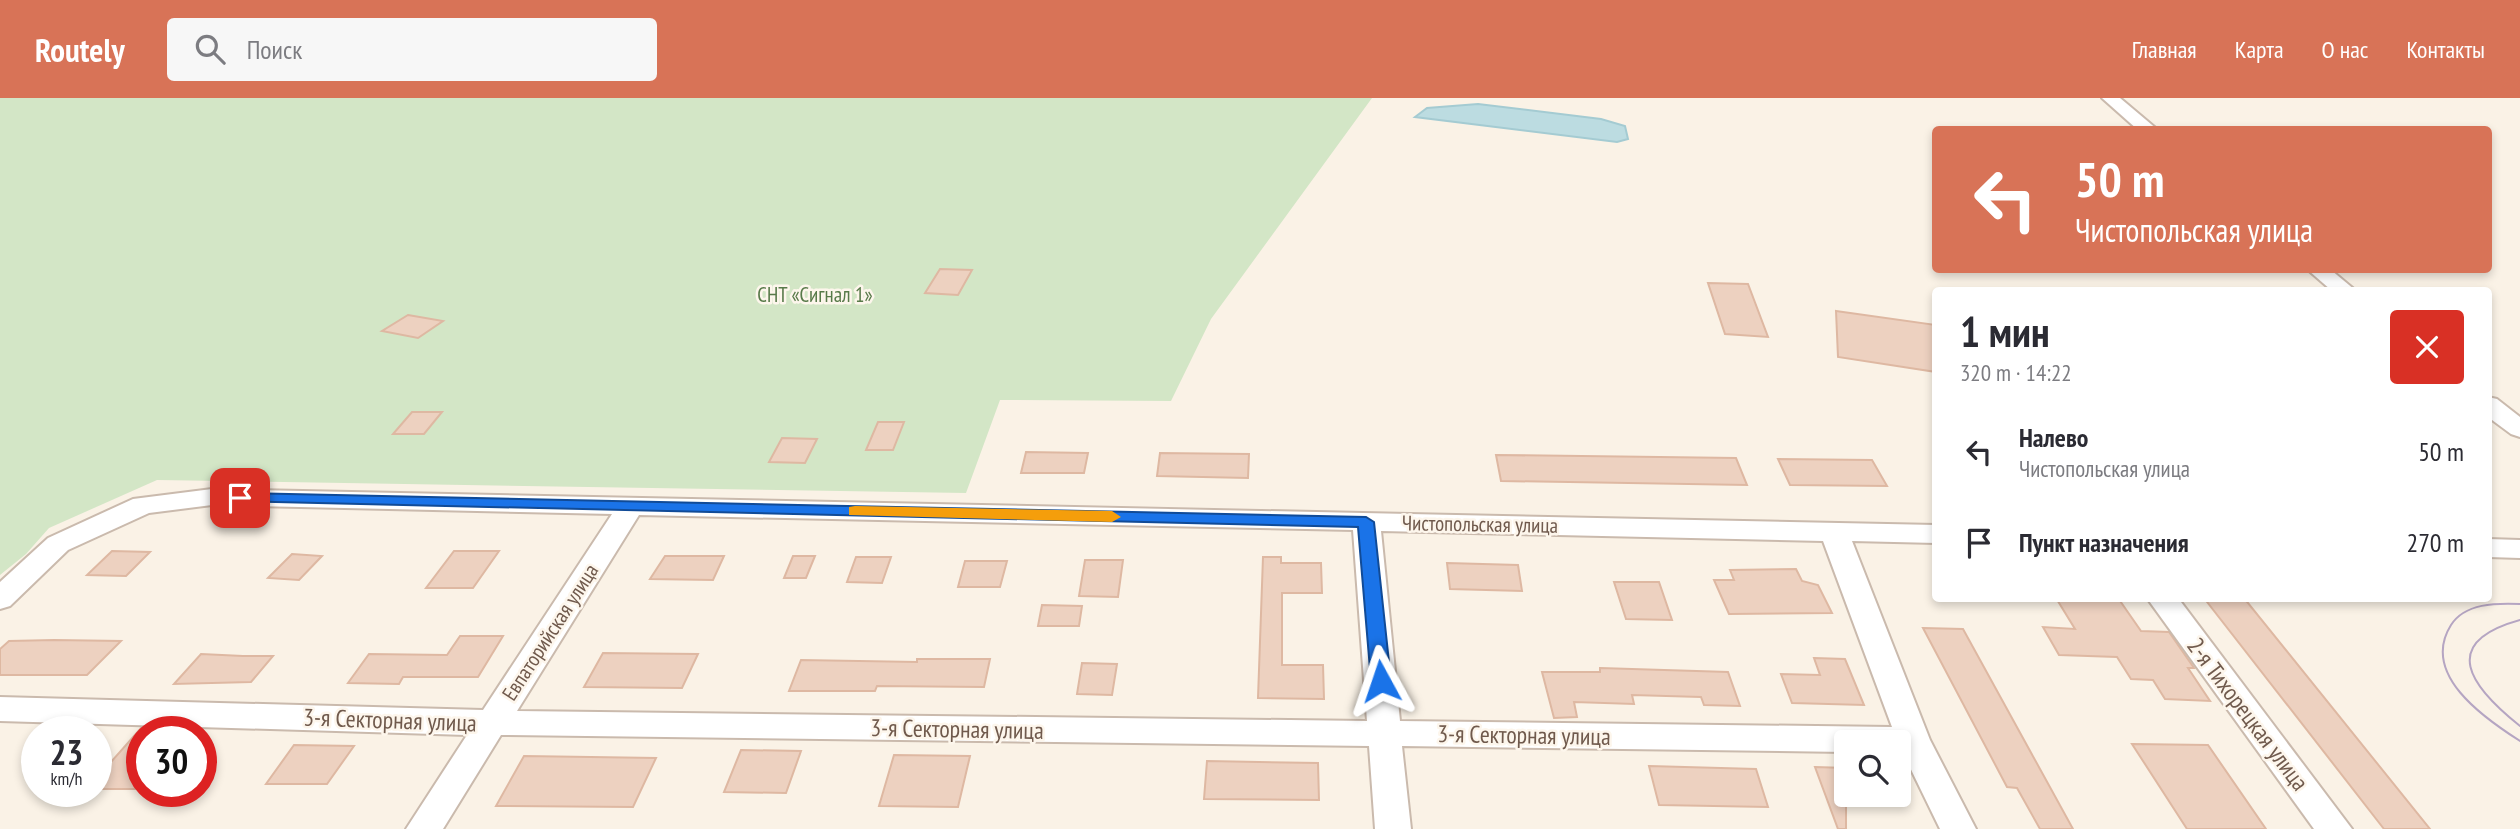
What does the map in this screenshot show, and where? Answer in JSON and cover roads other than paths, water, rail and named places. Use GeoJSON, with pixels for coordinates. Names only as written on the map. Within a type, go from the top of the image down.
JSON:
{"type":"FeatureCollection","features":[{"type":"Feature","properties":{"kind":"street"},"geometry":{"type":"LineString","coordinates":[[2110,98],[2144,126]]}},
{"type":"Feature","properties":{"kind":"street"},"geometry":{"type":"LineString","coordinates":[[2322,273],[2340,287]]}},
{"type":"Feature","properties":{"kind":"street"},"geometry":{"type":"LineString","coordinates":[[2492,407],[2520,429]]}},
{"type":"Feature","properties":{"kind":"street","name":"Чистопольская улица"},"geometry":{"type":"LineString","coordinates":[[0,598],[58,544],[143,505],[212,497],[1932,534]]}},
{"type":"Feature","properties":{"kind":"street","name":"Евпаторийская улица"},"geometry":{"type":"LineString","coordinates":[[424,829],[631,506]]}},
{"type":"Feature","properties":{"kind":"street"},"geometry":{"type":"LineString","coordinates":[[1366,522],[1393,829]]}},
{"type":"Feature","properties":{"kind":"street"},"geometry":{"type":"LineString","coordinates":[[1833,532],[1913,740],[1958,829]]}},
{"type":"Feature","properties":{"kind":"street"},"geometry":{"type":"LineString","coordinates":[[2492,548],[2520,550]]}},
{"type":"Feature","properties":{"kind":"street","name":"2-я Тихорецкая улица"},"geometry":{"type":"LineString","coordinates":[[2165,602],[2334,829]]}},
{"type":"Feature","properties":{"kind":"street","name":"3-я Секторная улица"},"geometry":{"type":"LineString","coordinates":[[0,709],[491,723],[1913,740]]}},
{"type":"Feature","properties":{"kind":"water"},"geometry":{"type":"Polygon","coordinates":[[[1478,104],[1601,119],[1625,126],[1628,139],[1617,142],[1415,117],[1427,108],[1478,104]]]}},
{"type":"Feature","properties":{"kind":"tram line"},"geometry":{"type":"LineString","coordinates":[[2520,604],[2491,604],[2464,612],[2451,625],[2444,643],[2444,661],[2460,693],[2490,720],[2520,741]]}},
{"type":"Feature","properties":{"kind":"tram line"},"geometry":{"type":"LineString","coordinates":[[2520,620],[2494,630],[2478,641],[2471,653],[2470,667],[2488,696],[2520,726]]}},
{"type":"Feature","properties":{"kind":"park label","name":"СНТ «Сигнал 1»"},"geometry":{"type":"Point","coordinates":[815,294]}}]}
